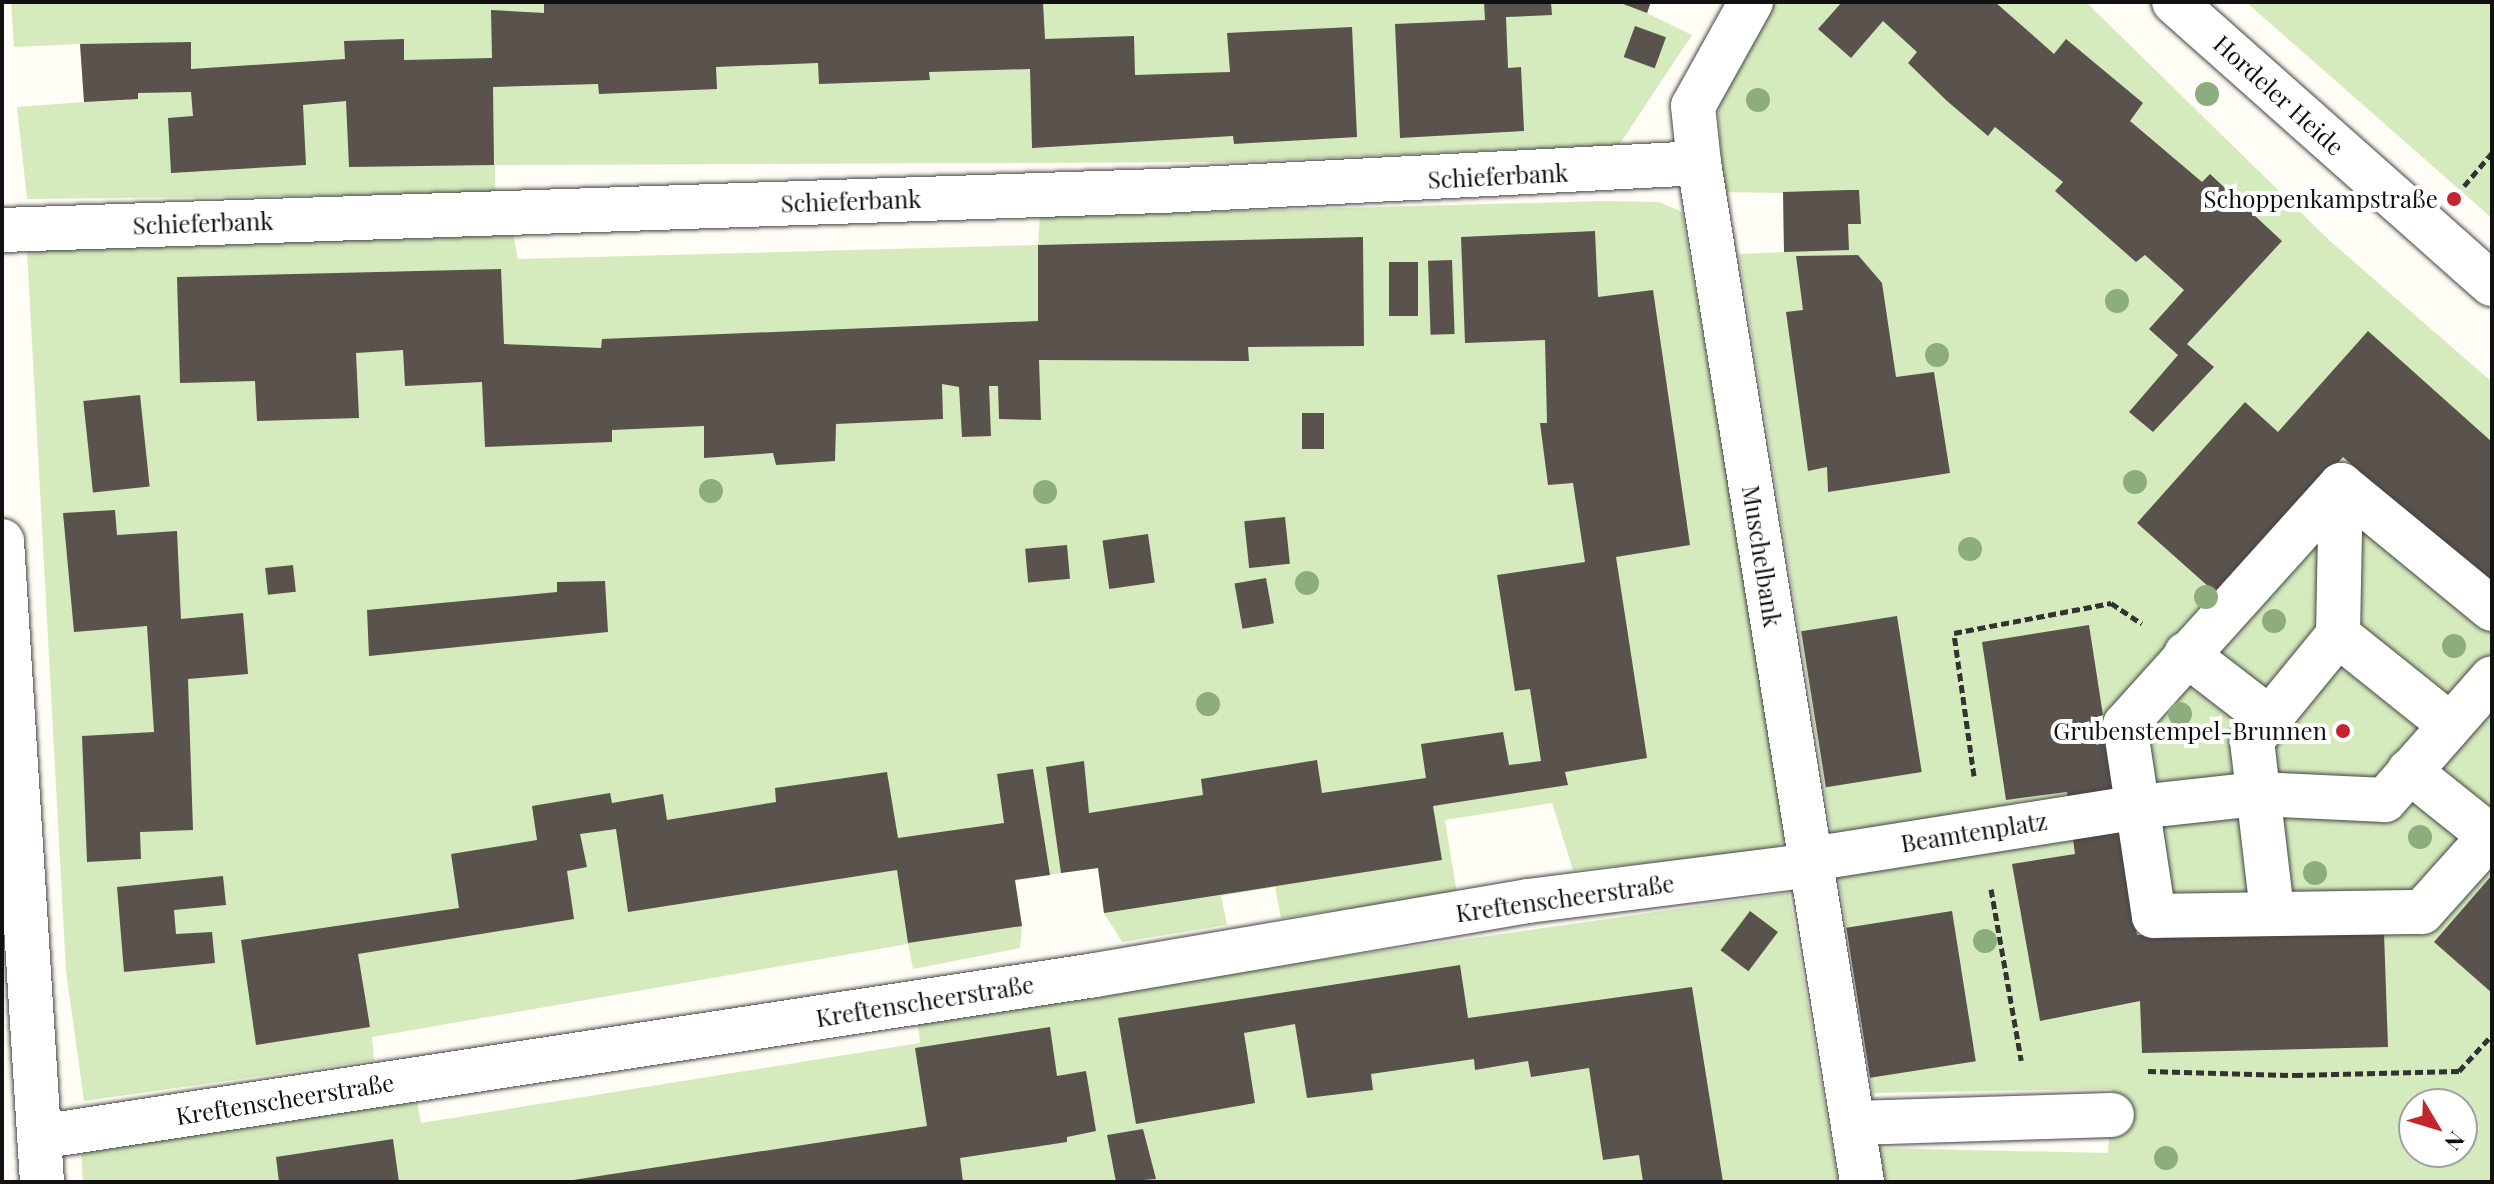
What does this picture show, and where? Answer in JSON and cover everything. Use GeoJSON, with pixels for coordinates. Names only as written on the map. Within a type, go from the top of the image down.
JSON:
{"type":"FeatureCollection","features":[{"type":"Feature","properties":{"kind":"street","name":"Muschelbank"},"geometry":{"type":"LineString","coordinates":[[1751,2],[1693,106],[1699,163],[1862,1182]]}},
{"type":"Feature","properties":{"kind":"street","name":"Hordeler Heide"},"geometry":{"type":"LineString","coordinates":[[2174,2],[2492,284]]}},
{"type":"Feature","properties":{"kind":"street","name":"Schieferbank"},"geometry":{"type":"LineString","coordinates":[[2,230],[1162,191],[1699,163]]}},
{"type":"Feature","properties":{"kind":"street"},"geometry":{"type":"LineString","coordinates":[[2341,485],[2492,609]]}},
{"type":"Feature","properties":{"kind":"street"},"geometry":{"type":"LineString","coordinates":[[2272,911],[2252,740],[2338,635],[2341,485]]}},
{"type":"Feature","properties":{"kind":"street"},"geometry":{"type":"LineString","coordinates":[[2341,485],[2125,725],[2154,916],[2272,911],[2422,912],[2491,835],[2409,771]]}},
{"type":"Feature","properties":{"kind":"street"},"geometry":{"type":"LineString","coordinates":[[2,541],[6,688],[42,1182]]}},
{"type":"Feature","properties":{"kind":"street"},"geometry":{"type":"LineString","coordinates":[[2338,635],[2449,724]]}},
{"type":"Feature","properties":{"kind":"street"},"geometry":{"type":"LineString","coordinates":[[2186,654],[2269,718]]}},
{"type":"Feature","properties":{"kind":"street","name":"Beamtenplatz"},"geometry":{"type":"LineString","coordinates":[[1811,862],[2138,807],[2258,794],[2385,800],[2492,678]]}},
{"type":"Feature","properties":{"kind":"street","name":"Kreftenscheerstraße"},"geometry":{"type":"LineString","coordinates":[[39,1137],[1095,975],[1528,901],[1811,862]]}},
{"type":"Feature","properties":{"kind":"street"},"geometry":{"type":"LineString","coordinates":[[1853,1123],[2112,1115]]}},
{"type":"Feature","properties":{"kind":"path"},"geometry":{"type":"LineString","coordinates":[[2144,1071],[2295,1075],[2459,1071],[2492,1035]]}},
{"type":"Feature","properties":{"kind":"green space"},"geometry":{"type":"Polygon","coordinates":[[[11,2],[1651,2],[1647,13],[1692,35],[1619,145],[1232,162],[495,165],[495,194],[27,199],[17,107],[84,102],[80,44],[14,47],[11,2]]]}},
{"type":"Feature","properties":{"kind":"green space"},"geometry":{"type":"Polygon","coordinates":[[[1775,2],[2086,2],[2330,241],[2492,382],[2492,1182],[1884,1182],[1877,1148],[2108,1153],[2112,1089],[1873,1093],[1739,254],[1784,252],[1783,193],[1723,192],[1718,100],[1775,2]]]}},
{"type":"Feature","properties":{"kind":"green space"},"geometry":{"type":"Polygon","coordinates":[[[2246,2],[2492,2],[2492,218],[2486,213],[2246,2]]]}},
{"type":"Feature","properties":{"kind":"green space"},"geometry":{"type":"Polygon","coordinates":[[[1659,202],[1682,212],[1788,835],[1775,851],[1573,870],[1552,803],[1445,820],[1457,894],[1281,918],[1275,887],[1221,896],[1227,925],[1122,942],[1104,913],[1098,868],[1061,873],[1013,881],[1022,926],[1020,948],[913,969],[908,944],[372,1037],[374,1060],[84,1101],[66,971],[27,250],[513,233],[518,259],[1038,245],[1040,216],[1659,202]]]}},
{"type":"Feature","properties":{"kind":"green space"},"geometry":{"type":"Polygon","coordinates":[[[1789,893],[1838,1182],[83,1182],[81,1149],[416,1097],[421,1123],[920,1043],[917,1017],[1789,893]]]}},
{"type":"Feature","properties":{"kind":"building"},"geometry":{"type":"Polygon","coordinates":[[[544,2],[1043,2],[1045,39],[1134,36],[1135,75],[1230,72],[1227,33],[1352,27],[1357,137],[1234,144],[1233,136],[1032,148],[1030,69],[929,72],[930,80],[819,84],[818,63],[716,67],[717,89],[599,94],[598,84],[493,87],[494,165],[349,167],[346,101],[303,105],[306,165],[171,173],[168,118],[193,116],[191,92],[138,93],[138,99],[84,102],[80,44],[191,42],[191,69],[345,59],[344,41],[404,39],[404,60],[492,58],[491,10],[544,13],[544,2]]]}},
{"type":"Feature","properties":{"kind":"building"},"geometry":{"type":"Polygon","coordinates":[[[1484,2],[1551,2],[1552,15],[1506,17],[1508,68],[1521,67],[1524,131],[1400,138],[1395,24],[1485,20],[1484,2]]]}},
{"type":"Feature","properties":{"kind":"building"},"geometry":{"type":"Polygon","coordinates":[[[1618,2],[1651,2],[1647,13],[1618,2]]]}},
{"type":"Feature","properties":{"kind":"building"},"geometry":{"type":"Polygon","coordinates":[[[1842,2],[1995,2],[2054,54],[2066,39],[2143,103],[2130,121],[2202,182],[2210,174],[2282,241],[2187,344],[2214,367],[2153,432],[2129,412],[2178,355],[2149,329],[2184,290],[2145,255],[2136,262],[2055,191],[2063,182],[1995,127],[1988,136],[1947,101],[1908,63],[1917,52],[1883,21],[1851,58],[1818,29],[1842,2]]]}},
{"type":"Feature","properties":{"kind":"building"},"geometry":{"type":"Polygon","coordinates":[[[1635,26],[1666,37],[1655,68],[1624,57],[1635,26]]]}},
{"type":"Feature","properties":{"kind":"building"},"geometry":{"type":"Polygon","coordinates":[[[1859,190],[1861,224],[1848,224],[1849,250],[1784,252],[1783,192],[1859,190]]]}},
{"type":"Feature","properties":{"kind":"building"},"geometry":{"type":"Polygon","coordinates":[[[1595,231],[1598,297],[1653,290],[1690,545],[1616,557],[1647,758],[1565,772],[1568,785],[1433,806],[1442,860],[1104,913],[1098,868],[1061,873],[1046,767],[1084,761],[1089,813],[1203,795],[1201,779],[1317,760],[1322,793],[1426,778],[1421,744],[1503,732],[1509,765],[1541,761],[1530,689],[1515,691],[1497,575],[1585,562],[1573,483],[1548,485],[1540,423],[1547,423],[1545,340],[1465,343],[1461,237],[1595,231]]]}},
{"type":"Feature","properties":{"kind":"building"},"geometry":{"type":"Polygon","coordinates":[[[1363,237],[1364,346],[1248,347],[1249,361],[1039,360],[1041,420],[999,419],[998,386],[989,386],[991,436],[962,437],[959,387],[942,384],[943,419],[836,424],[835,461],[776,465],[773,453],[704,458],[704,426],[612,430],[612,442],[485,447],[482,382],[405,386],[403,350],[356,353],[359,418],[257,421],[255,381],[180,383],[177,277],[501,269],[504,344],[601,348],[602,339],[1038,321],[1038,245],[1363,237]]]}},
{"type":"Feature","properties":{"kind":"building"},"geometry":{"type":"Polygon","coordinates":[[[1858,255],[1882,283],[1896,377],[1934,372],[1950,473],[1828,492],[1827,467],[1808,471],[1786,312],[1803,310],[1796,256],[1858,255]]]}},
{"type":"Feature","properties":{"kind":"building"},"geometry":{"type":"Polygon","coordinates":[[[1452,260],[1455,334],[1431,335],[1428,261],[1452,260]]]}},
{"type":"Feature","properties":{"kind":"building"},"geometry":{"type":"Polygon","coordinates":[[[1389,262],[1418,262],[1418,316],[1389,316],[1389,262]]]}},
{"type":"Feature","properties":{"kind":"building"},"geometry":{"type":"Polygon","coordinates":[[[2368,331],[2492,442],[2492,590],[2343,457],[2218,595],[2137,523],[2245,402],[2278,432],[2368,331]]]}},
{"type":"Feature","properties":{"kind":"building"},"geometry":{"type":"Polygon","coordinates":[[[140,395],[150,486],[93,492],[83,401],[140,395]]]}},
{"type":"Feature","properties":{"kind":"building"},"geometry":{"type":"Polygon","coordinates":[[[1302,413],[1324,413],[1324,449],[1302,449],[1302,413]]]}},
{"type":"Feature","properties":{"kind":"building"},"geometry":{"type":"Polygon","coordinates":[[[115,510],[117,535],[177,531],[181,619],[243,613],[248,674],[188,679],[193,830],[140,832],[141,859],[87,862],[82,736],[154,732],[147,626],[74,632],[63,513],[115,510]]]}},
{"type":"Feature","properties":{"kind":"building"},"geometry":{"type":"Polygon","coordinates":[[[1285,517],[1290,564],[1249,568],[1244,521],[1285,517]]]}},
{"type":"Feature","properties":{"kind":"building"},"geometry":{"type":"Polygon","coordinates":[[[1148,534],[1155,583],[1109,589],[1102,540],[1148,534]]]}},
{"type":"Feature","properties":{"kind":"building"},"geometry":{"type":"Polygon","coordinates":[[[1067,545],[1070,579],[1028,583],[1025,549],[1067,545]]]}},
{"type":"Feature","properties":{"kind":"building"},"geometry":{"type":"Polygon","coordinates":[[[293,565],[296,592],[268,595],[265,568],[293,565]]]}},
{"type":"Feature","properties":{"kind":"building"},"geometry":{"type":"Polygon","coordinates":[[[1266,578],[1274,623],[1242,629],[1234,584],[1266,578]]]}},
{"type":"Feature","properties":{"kind":"building"},"geometry":{"type":"Polygon","coordinates":[[[605,581],[608,632],[369,656],[367,610],[557,592],[557,582],[605,581]]]}},
{"type":"Feature","properties":{"kind":"building"},"geometry":{"type":"Polygon","coordinates":[[[1897,616],[1922,772],[1826,787],[1801,631],[1897,616]]]}},
{"type":"Feature","properties":{"kind":"building"},"geometry":{"type":"Polygon","coordinates":[[[2089,625],[2137,935],[2384,932],[2388,1047],[2142,1053],[2140,1001],[2040,1021],[2012,864],[2075,854],[2067,792],[2006,800],[1982,642],[2089,625]]]}},
{"type":"Feature","properties":{"kind":"building"},"geometry":{"type":"Polygon","coordinates":[[[1033,769],[1050,875],[1015,880],[1022,926],[908,943],[897,870],[628,912],[616,829],[580,834],[587,867],[567,871],[574,919],[358,954],[370,1027],[256,1045],[241,940],[459,908],[451,854],[537,840],[532,806],[610,793],[612,803],[663,794],[667,820],[776,802],[775,788],[887,772],[898,838],[1004,823],[997,774],[1033,769]]]}},
{"type":"Feature","properties":{"kind":"building"},"geometry":{"type":"Polygon","coordinates":[[[2492,875],[2492,993],[2434,942],[2492,875]]]}},
{"type":"Feature","properties":{"kind":"building"},"geometry":{"type":"Polygon","coordinates":[[[223,876],[226,905],[174,910],[176,934],[212,932],[215,963],[124,972],[117,887],[223,876]]]}},
{"type":"Feature","properties":{"kind":"building"},"geometry":{"type":"Polygon","coordinates":[[[1750,911],[1778,932],[1748,971],[1721,950],[1750,911]]]}},
{"type":"Feature","properties":{"kind":"building"},"geometry":{"type":"Polygon","coordinates":[[[1952,911],[1976,1061],[1870,1078],[1846,928],[1952,911]]]}},
{"type":"Feature","properties":{"kind":"building"},"geometry":{"type":"Polygon","coordinates":[[[1460,965],[1468,1018],[1692,987],[1723,1182],[1643,1182],[1639,1155],[1603,1160],[1589,1068],[1531,1077],[1528,1061],[1475,1070],[1474,1059],[1371,1074],[1373,1090],[1307,1098],[1295,1024],[1244,1033],[1255,1103],[1136,1124],[1118,1018],[1460,965]]]}},
{"type":"Feature","properties":{"kind":"building"},"geometry":{"type":"Polygon","coordinates":[[[1050,1027],[1057,1076],[1086,1071],[1096,1131],[1067,1137],[1067,1142],[960,1158],[963,1182],[560,1182],[927,1126],[915,1048],[1050,1027]]]}},
{"type":"Feature","properties":{"kind":"building"},"geometry":{"type":"Polygon","coordinates":[[[1143,1129],[1156,1179],[1116,1182],[1107,1135],[1143,1129]]]}},
{"type":"Feature","properties":{"kind":"building"},"geometry":{"type":"Polygon","coordinates":[[[393,1139],[399,1182],[279,1182],[276,1157],[393,1139]]]}},
{"type":"Feature","properties":{"kind":"place","name":"Schoppenkampstraße"},"geometry":{"type":"Point","coordinates":[2454,199]}},
{"type":"Feature","properties":{"kind":"place","name":"Grubenstempel-Brunnen"},"geometry":{"type":"Point","coordinates":[2343,731]}}]}
